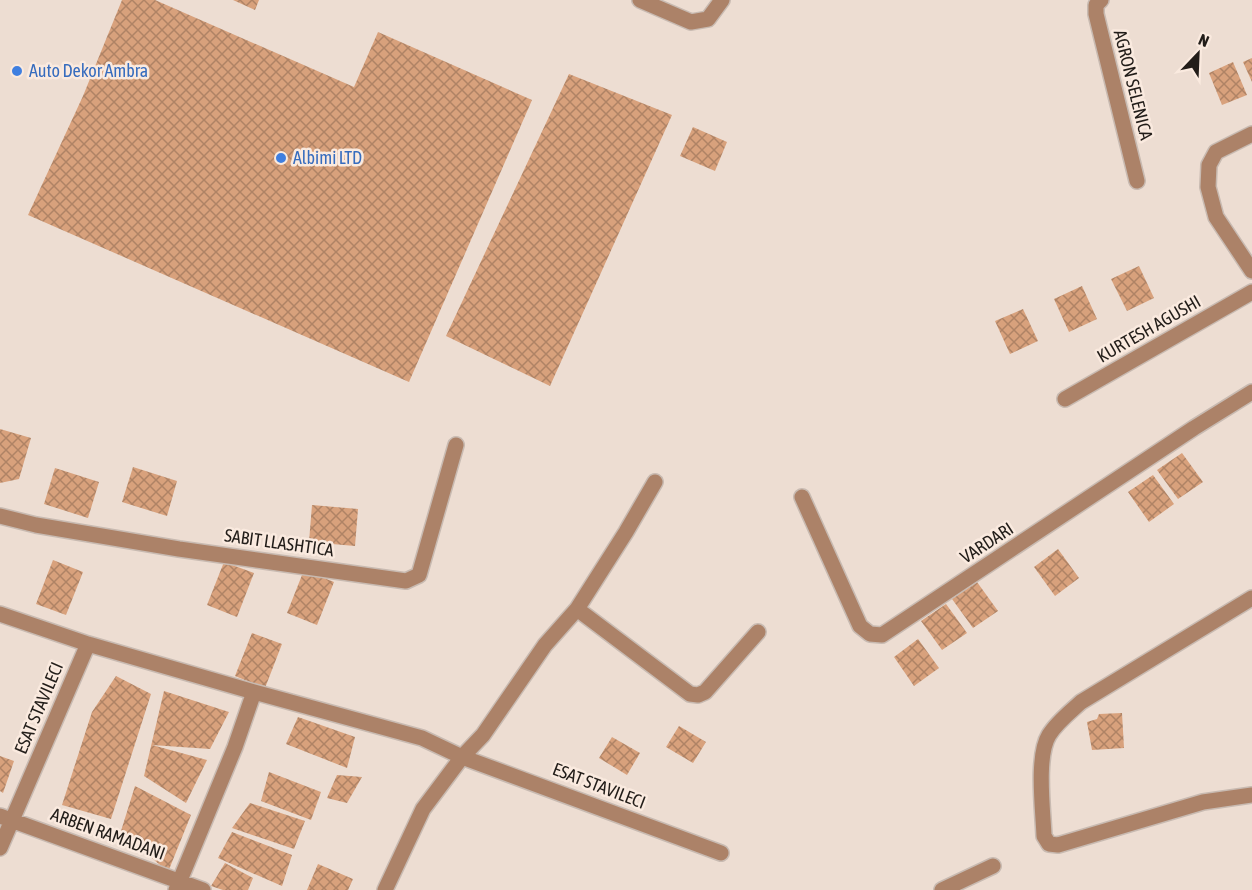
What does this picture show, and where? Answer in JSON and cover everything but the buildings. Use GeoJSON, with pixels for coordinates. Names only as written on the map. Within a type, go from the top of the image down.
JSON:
{"type":"FeatureCollection","features":[{"type":"Feature","properties":{"kind":"street"},"geometry":{"type":"LineString","coordinates":[[640,0],[691,22],[708,19],[722,0]]}},
{"type":"Feature","properties":{"kind":"street","name":"AGRON SELENICA"},"geometry":{"type":"LineString","coordinates":[[1101,0],[1096,5],[1096,14],[1137,181]]}},
{"type":"Feature","properties":{"kind":"street"},"geometry":{"type":"LineString","coordinates":[[1252,134],[1216,152],[1209,165],[1208,187],[1216,217],[1252,271]]}},
{"type":"Feature","properties":{"kind":"street","name":"KURTESH AGUSHI"},"geometry":{"type":"LineString","coordinates":[[1065,399],[1252,292]]}},
{"type":"Feature","properties":{"kind":"street","name":"VARDARI"},"geometry":{"type":"LineString","coordinates":[[802,497],[860,626],[870,634],[882,635],[1252,392]]}},
{"type":"Feature","properties":{"kind":"street","name":"SABIT LLASHTICA"},"geometry":{"type":"LineString","coordinates":[[0,516],[36,525],[179,549],[406,581],[419,575],[456,445]]}},
{"type":"Feature","properties":{"kind":"street"},"geometry":{"type":"LineString","coordinates":[[385,890],[423,809],[462,757],[483,735],[545,645],[577,609],[655,482]]}},
{"type":"Feature","properties":{"kind":"street"},"geometry":{"type":"LineString","coordinates":[[1252,598],[1081,702],[1061,719],[1048,735],[1041,753],[1044,836],[1050,844],[1058,845],[1203,802],[1252,795]]}},
{"type":"Feature","properties":{"kind":"street"},"geometry":{"type":"LineString","coordinates":[[577,609],[690,694],[705,692],[758,632]]}},
{"type":"Feature","properties":{"kind":"street","name":"ESAT STAVILECI"},"geometry":{"type":"LineString","coordinates":[[0,614],[88,644],[422,738],[462,757],[721,853]]}},
{"type":"Feature","properties":{"kind":"street","name":"ESAT STAVILECI"},"geometry":{"type":"LineString","coordinates":[[0,848],[6,818],[88,644]]}},
{"type":"Feature","properties":{"kind":"street"},"geometry":{"type":"LineString","coordinates":[[178,885],[235,747],[254,692]]}},
{"type":"Feature","properties":{"kind":"street","name":"ARBEN RAMADANI"},"geometry":{"type":"LineString","coordinates":[[6,818],[178,885],[203,890]]}},
{"type":"Feature","properties":{"kind":"street"},"geometry":{"type":"LineString","coordinates":[[942,890],[993,866]]}},
{"type":"Feature","properties":{"kind":"place","name":"Auto Dekor Ambra"},"geometry":{"type":"Point","coordinates":[17,71]}},
{"type":"Feature","properties":{"kind":"place","name":"Albimi LTD"},"geometry":{"type":"Point","coordinates":[281,158]}}]}
